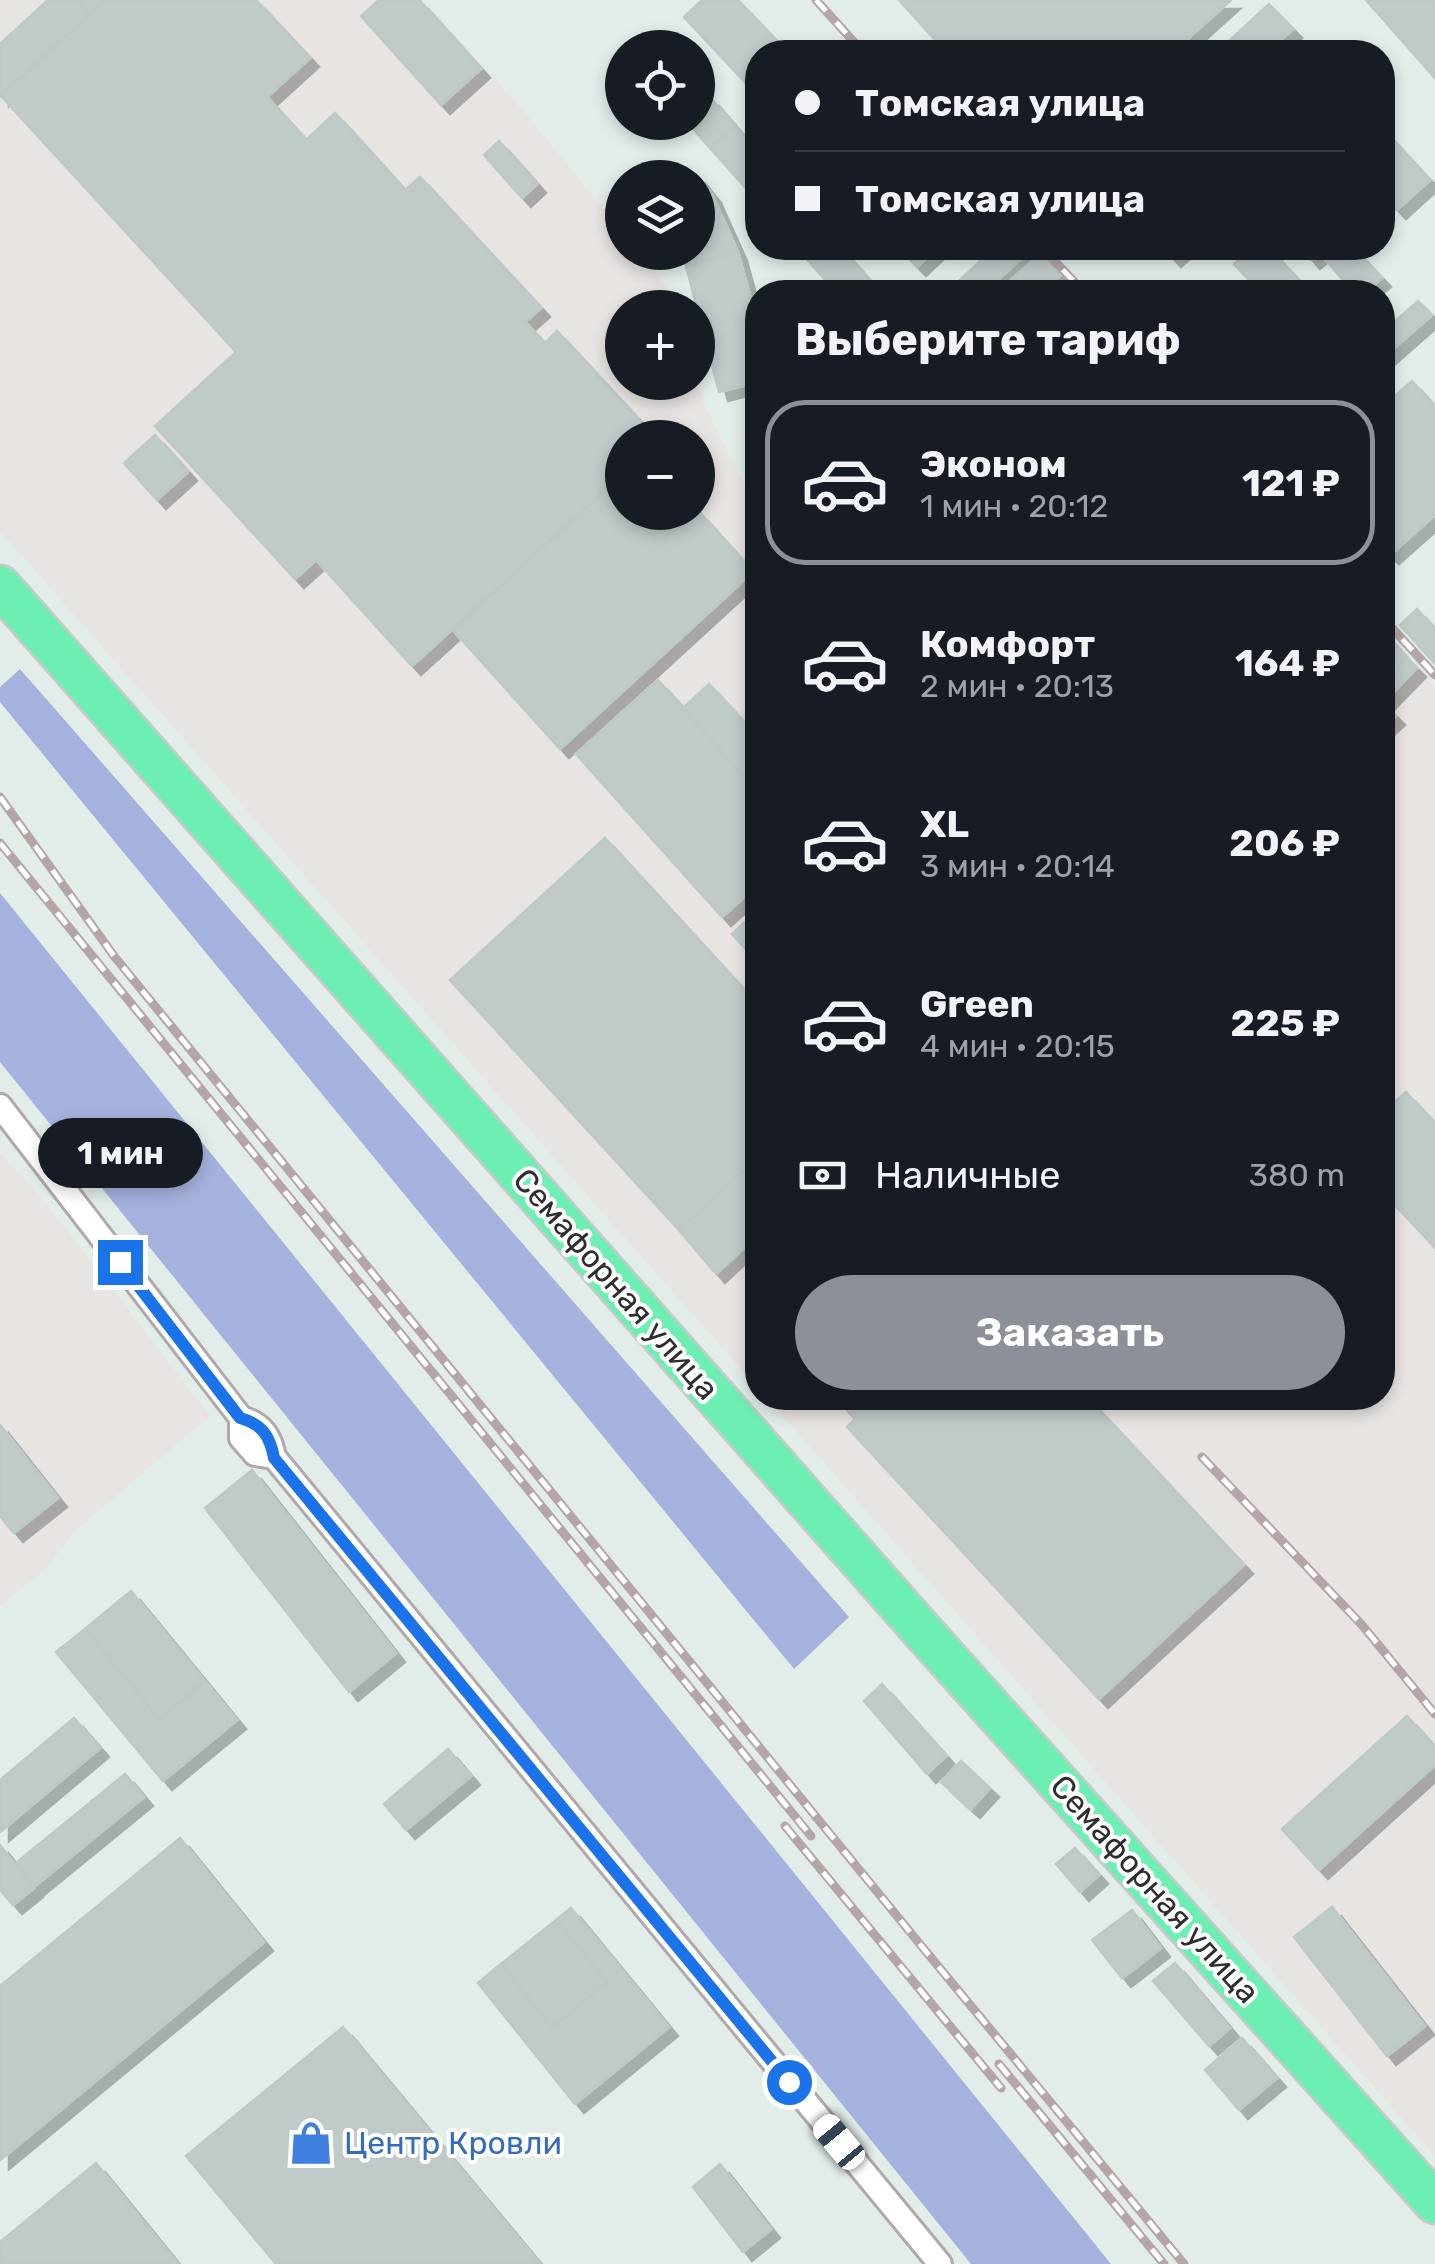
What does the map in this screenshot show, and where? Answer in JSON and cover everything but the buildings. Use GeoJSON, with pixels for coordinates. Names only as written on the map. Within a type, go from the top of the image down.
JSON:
{"type":"FeatureCollection","features":[{"type":"Feature","properties":{"kind":"highway","name":"Семафорная улица"},"geometry":{"type":"LineString","coordinates":[[0,586],[925,1634],[1435,2203]]}},
{"type":"Feature","properties":{"kind":"street"},"geometry":{"type":"LineString","coordinates":[[0,1106],[240,1418],[241,1438],[254,1454],[274,1458],[940,2264]]}},
{"type":"Feature","properties":{"kind":"shaded area"},"geometry":{"type":"Polygon","coordinates":[[[0,0],[424,0],[527,115],[605,211],[605,270],[653,270],[669,290],[605,290],[605,400],[703,400],[712,420],[605,420],[605,530],[715,530],[715,426],[745,486],[745,1373],[0,531],[0,0]]]}},
{"type":"Feature","properties":{"kind":"shaded area"},"geometry":{"type":"Polygon","coordinates":[[[1395,643],[1435,688],[1435,2156],[778,1410],[1395,1410],[1395,643]]]}},
{"type":"Feature","properties":{"kind":"shaded area"},"geometry":{"type":"Polygon","coordinates":[[[20,669],[849,1617],[794,1669],[0,702],[0,687],[20,669]]]}},
{"type":"Feature","properties":{"kind":"shaded area"},"geometry":{"type":"Polygon","coordinates":[[[0,893],[1111,2264],[971,2264],[0,1062],[0,893]]]}},
{"type":"Feature","properties":{"kind":"shaded area"},"geometry":{"type":"Polygon","coordinates":[[[0,1153],[40,1196],[210,1416],[77,1529],[43,1571],[0,1606],[0,1153]]]}},
{"type":"Feature","properties":{"kind":"railway"},"geometry":{"type":"LineString","coordinates":[[816,0],[852,40]]}},
{"type":"Feature","properties":{"kind":"railway"},"geometry":{"type":"LineString","coordinates":[[1053,260],[1073,280]]}},
{"type":"Feature","properties":{"kind":"railway"},"geometry":{"type":"LineString","coordinates":[[1395,631],[1435,675]]}},
{"type":"Feature","properties":{"kind":"railway"},"geometry":{"type":"LineString","coordinates":[[0,797],[114,956],[1184,2264]]}},
{"type":"Feature","properties":{"kind":"railway"},"geometry":{"type":"LineString","coordinates":[[0,843],[811,1836]]}},
{"type":"Feature","properties":{"kind":"railway"},"geometry":{"type":"LineString","coordinates":[[1202,1457],[1362,1625],[1435,1714]]}},
{"type":"Feature","properties":{"kind":"railway"},"geometry":{"type":"LineString","coordinates":[[785,1826],[1001,2088]]}},
{"type":"Feature","properties":{"kind":"railway"},"geometry":{"type":"LineString","coordinates":[[999,2064],[1164,2264]]}},
{"type":"Feature","properties":{"kind":"place","name":"Центр Кровли"},"geometry":{"type":"Point","coordinates":[311,2143]}},
{"type":"Feature","properties":{"kind":"route"},"geometry":{"type":"LineString","coordinates":[[120,1262],[240,1418],[256,1422],[271,1441],[274,1458],[789,2082]]}}]}
